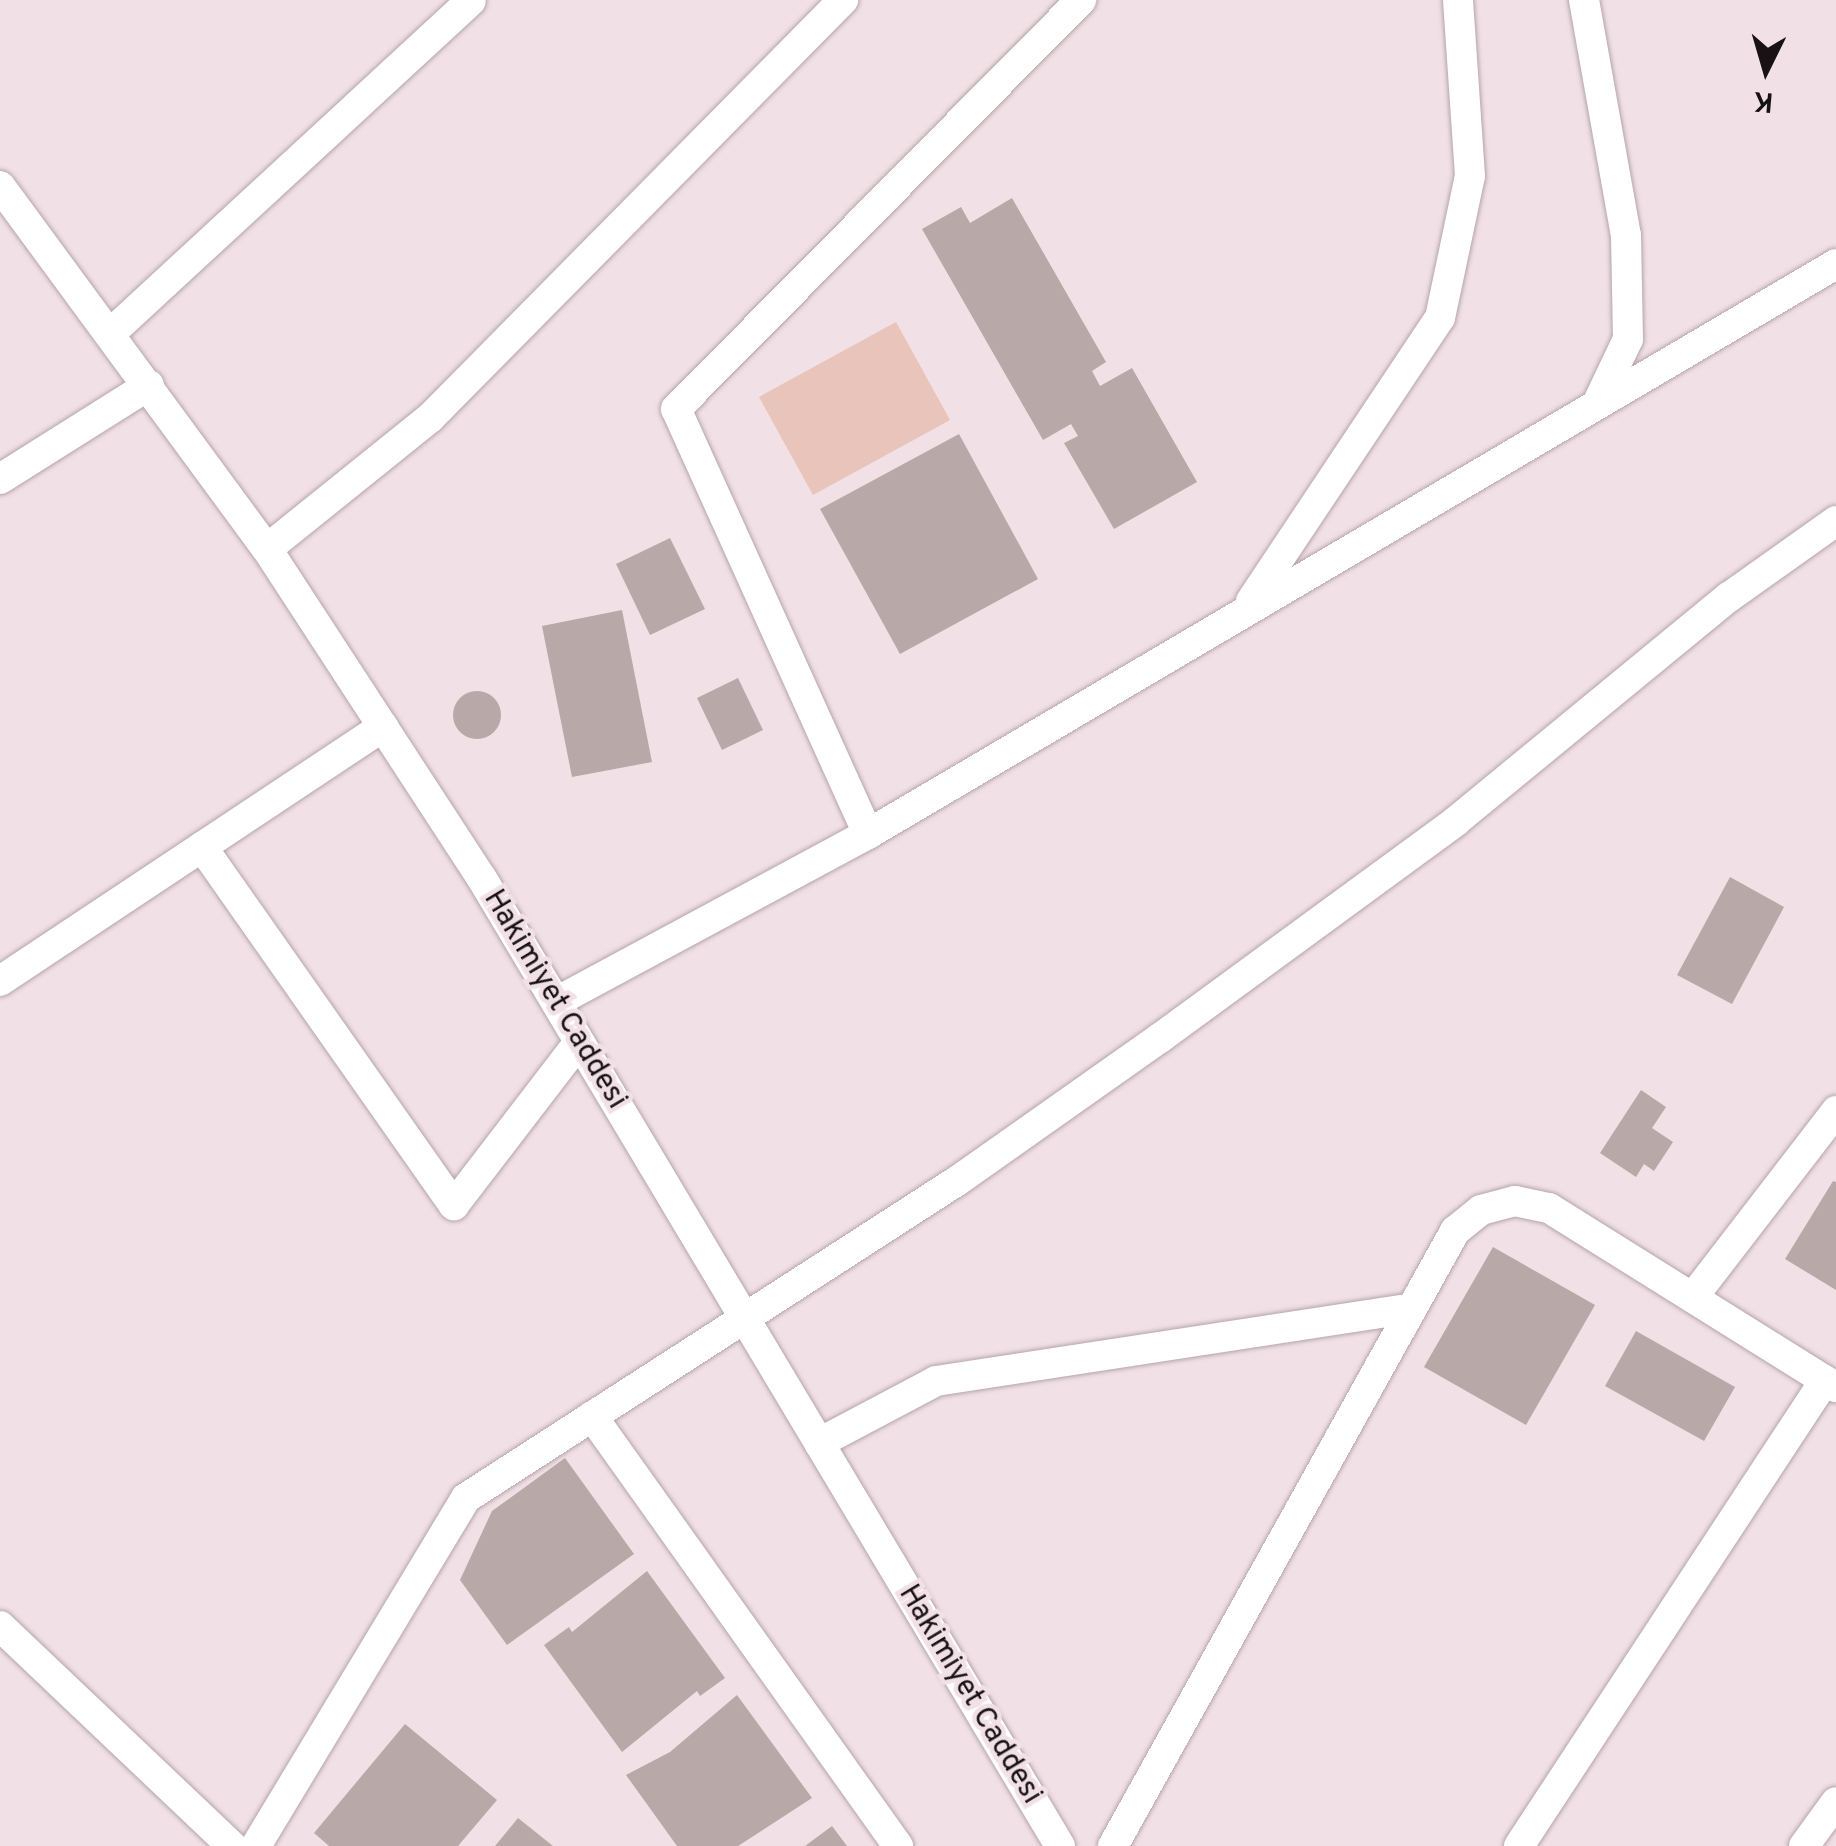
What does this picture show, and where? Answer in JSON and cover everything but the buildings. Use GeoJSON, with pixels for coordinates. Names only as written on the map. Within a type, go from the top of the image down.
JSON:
{"type":"FeatureCollection","features":[{"type":"Feature","properties":{"kind":"street"},"geometry":{"type":"LineString","coordinates":[[267,548],[430,418],[843,0]]}},
{"type":"Feature","properties":{"kind":"street"},"geometry":{"type":"LineString","coordinates":[[868,834],[676,409],[1080,0]]}},
{"type":"Feature","properties":{"kind":"street"},"geometry":{"type":"LineString","coordinates":[[1246,607],[1440,318],[1470,176],[1458,0]]}},
{"type":"Feature","properties":{"kind":"street"},"geometry":{"type":"LineString","coordinates":[[1584,0],[1626,235],[1628,339],[1598,402]]}},
{"type":"Feature","properties":{"kind":"street"},"geometry":{"type":"LineString","coordinates":[[112,332],[470,1]]}},
{"type":"Feature","properties":{"kind":"street","name":"Hakimiyet Caddesi"},"geometry":{"type":"LineString","coordinates":[[0,186],[112,332],[267,548],[384,727],[556,1002],[1060,1846]]}},
{"type":"Feature","properties":{"kind":"street"},"geometry":{"type":"LineString","coordinates":[[556,1002],[868,834],[1246,607],[1836,264]]}},
{"type":"Feature","properties":{"kind":"street"},"geometry":{"type":"LineString","coordinates":[[0,480],[150,384]]}},
{"type":"Feature","properties":{"kind":"street"},"geometry":{"type":"LineString","coordinates":[[256,1846],[466,1498],[957,1181],[1223,992],[1456,822],[1729,597],[1836,521]]}},
{"type":"Feature","properties":{"kind":"street"},"geometry":{"type":"LineString","coordinates":[[0,981],[384,727]]}},
{"type":"Feature","properties":{"kind":"street"},"geometry":{"type":"LineString","coordinates":[[202,847],[454,1206],[579,1042]]}},
{"type":"Feature","properties":{"kind":"street"},"geometry":{"type":"LineString","coordinates":[[1692,1298],[1836,1111]]}},
{"type":"Feature","properties":{"kind":"street"},"geometry":{"type":"LineString","coordinates":[[1113,1846],[1455,1231],[1481,1210],[1514,1201],[1550,1208],[1830,1383],[1518,1846]]}},
{"type":"Feature","properties":{"kind":"street"},"geometry":{"type":"LineString","coordinates":[[819,1443],[936,1381],[1412,1308]]}},
{"type":"Feature","properties":{"kind":"street"},"geometry":{"type":"LineString","coordinates":[[592,1416],[898,1846]]}},
{"type":"Feature","properties":{"kind":"street"},"geometry":{"type":"LineString","coordinates":[[0,1626],[232,1846]]}},
{"type":"Feature","properties":{"kind":"street"},"geometry":{"type":"LineString","coordinates":[[1804,1846],[1836,1802]]}},
{"type":"Feature","properties":{"kind":"shaded area"},"geometry":{"type":"Polygon","coordinates":[[[896,322],[950,420],[813,495],[759,397],[896,322]]]}}]}
